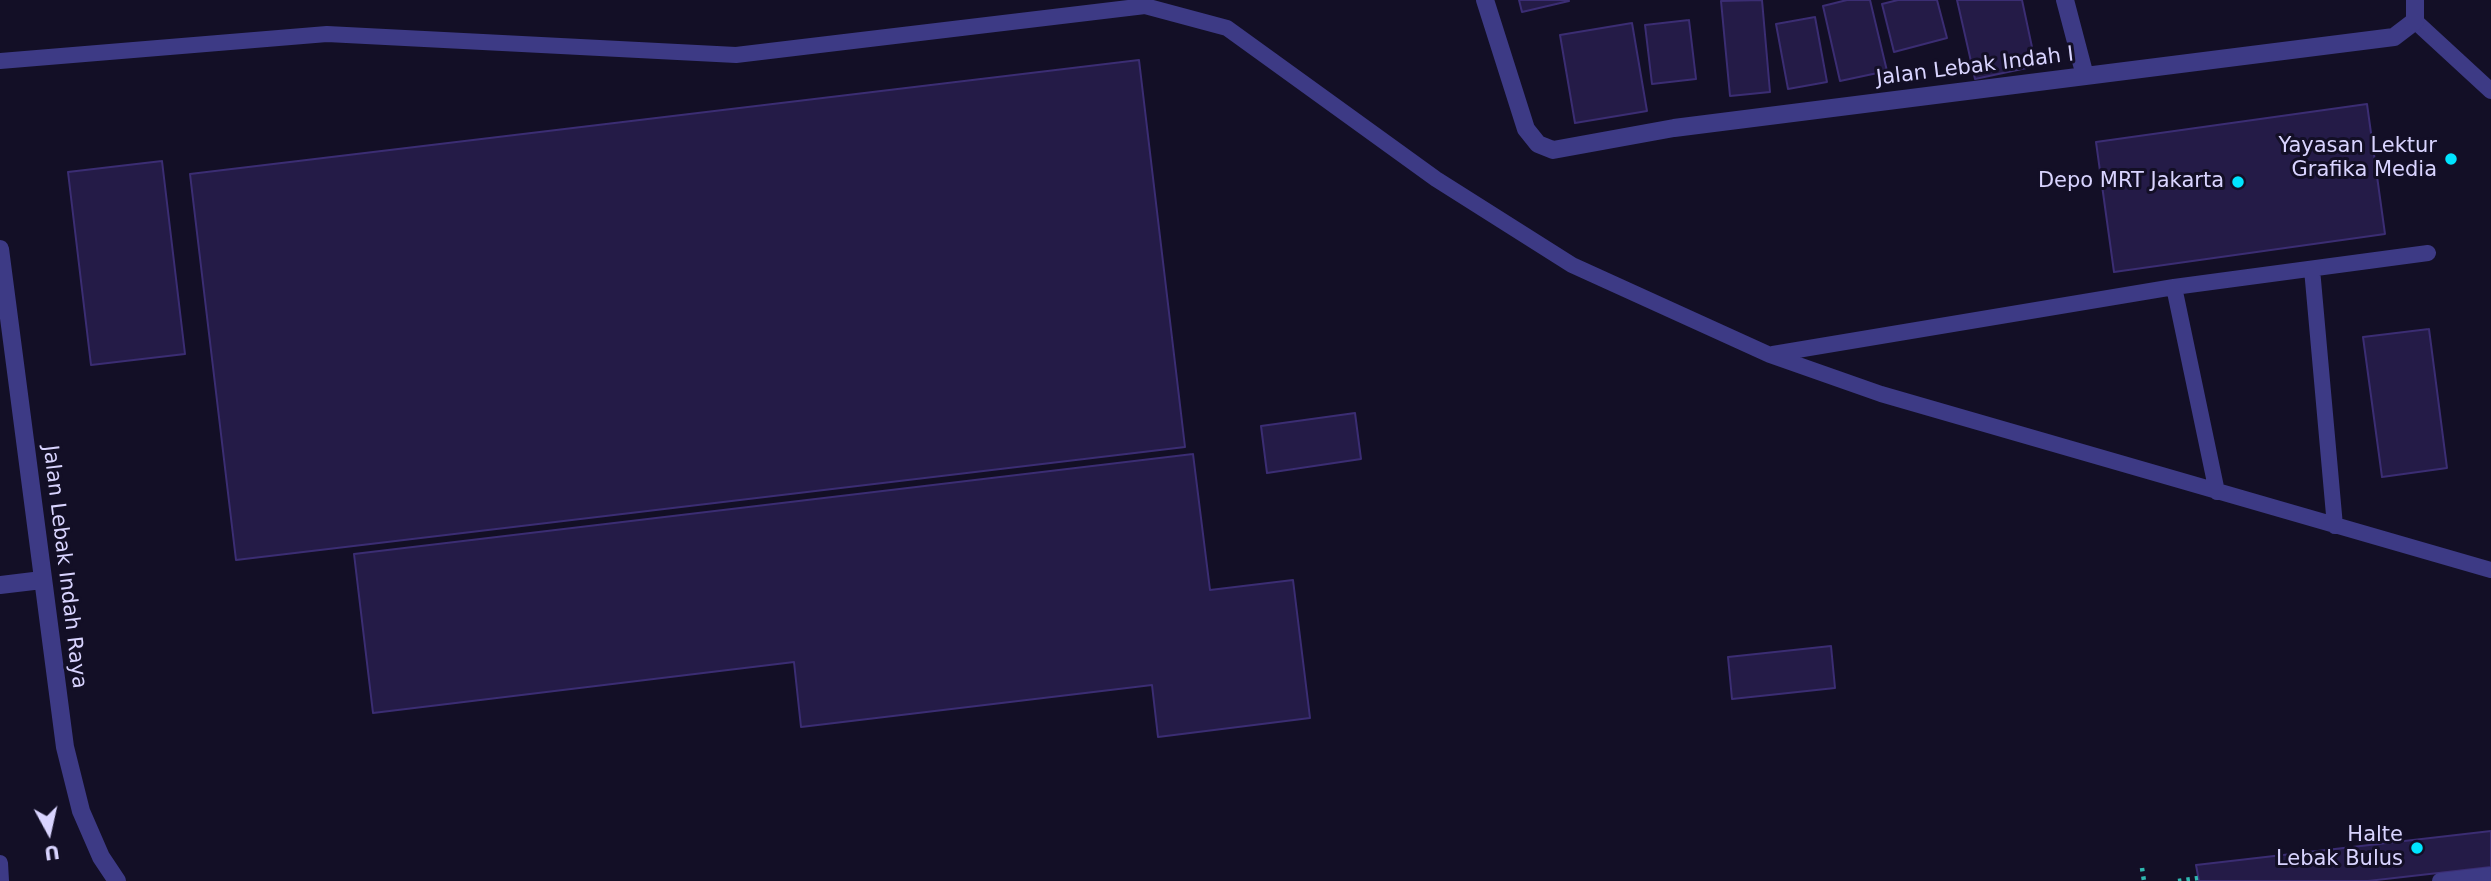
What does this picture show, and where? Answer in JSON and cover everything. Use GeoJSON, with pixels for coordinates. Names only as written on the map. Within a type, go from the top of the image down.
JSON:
{"type":"FeatureCollection","features":[{"type":"Feature","properties":{"kind":"street","name":"Jalan Lebak Indah I"},"geometry":{"type":"LineString","coordinates":[[1485,0],[1526,129],[1538,144],[1553,149],[1674,128],[2394,37],[2415,21]]}},
{"type":"Feature","properties":{"kind":"street"},"geometry":{"type":"LineString","coordinates":[[2065,0],[2085,76]]}},
{"type":"Feature","properties":{"kind":"street"},"geometry":{"type":"LineString","coordinates":[[2415,0],[2415,21]]}},
{"type":"Feature","properties":{"kind":"street","name":"Jalan Lebak Indah Raya"},"geometry":{"type":"LineString","coordinates":[[0,249],[65,747],[81,811],[101,857],[117,881]]}},
{"type":"Feature","properties":{"kind":"street"},"geometry":{"type":"LineString","coordinates":[[0,585],[42,580]]}},
{"type":"Feature","properties":{"kind":"lane"},"geometry":{"type":"LineString","coordinates":[[0,61],[327,34],[736,55],[1145,6],[1227,28],[1436,179],[1572,265],[1770,355],[1881,394],[2491,570]]}},
{"type":"Feature","properties":{"kind":"lane"},"geometry":{"type":"LineString","coordinates":[[2415,21],[2491,91]]}},
{"type":"Feature","properties":{"kind":"lane"},"geometry":{"type":"LineString","coordinates":[[1770,355],[2174,287],[2427,253]]}},
{"type":"Feature","properties":{"kind":"lane"},"geometry":{"type":"LineString","coordinates":[[2312,269],[2335,526]]}},
{"type":"Feature","properties":{"kind":"lane"},"geometry":{"type":"LineString","coordinates":[[2174,287],[2217,492]]}},
{"type":"Feature","properties":{"kind":"lane"},"geometry":{"type":"LineString","coordinates":[[0,863],[1,881]]}},
{"type":"Feature","properties":{"kind":"lane"},"geometry":{"type":"LineString","coordinates":[[2440,881],[2491,875]]}},
{"type":"Feature","properties":{"kind":"path"},"geometry":{"type":"LineString","coordinates":[[2142,868],[2144,881]]}},
{"type":"Feature","properties":{"kind":"path"},"geometry":{"type":"LineString","coordinates":[[2178,881],[2198,878]]}},
{"type":"Feature","properties":{"kind":"building"},"geometry":{"type":"Polygon","coordinates":[[[1519,0],[1568,0],[1569,1],[1522,12],[1519,0]]]}},
{"type":"Feature","properties":{"kind":"building"},"geometry":{"type":"Polygon","coordinates":[[[1762,0],[1770,92],[1730,96],[1721,1],[1762,0]]]}},
{"type":"Feature","properties":{"kind":"building"},"geometry":{"type":"Polygon","coordinates":[[[1847,0],[1870,0],[1887,71],[1840,81],[1823,6],[1847,0]]]}},
{"type":"Feature","properties":{"kind":"building"},"geometry":{"type":"Polygon","coordinates":[[[1898,0],[1937,0],[1947,38],[1894,52],[1882,4],[1898,0]]]}},
{"type":"Feature","properties":{"kind":"building"},"geometry":{"type":"Polygon","coordinates":[[[1957,0],[2022,0],[2036,66],[1975,79],[1957,0]]]}},
{"type":"Feature","properties":{"kind":"building"},"geometry":{"type":"Polygon","coordinates":[[[1815,17],[1827,82],[1788,89],[1776,24],[1815,17]]]}},
{"type":"Feature","properties":{"kind":"building"},"geometry":{"type":"Polygon","coordinates":[[[1689,20],[1696,79],[1652,84],[1645,25],[1689,20]]]}},
{"type":"Feature","properties":{"kind":"building"},"geometry":{"type":"Polygon","coordinates":[[[1632,23],[1647,111],[1575,123],[1560,35],[1632,23]]]}},
{"type":"Feature","properties":{"kind":"building"},"geometry":{"type":"Polygon","coordinates":[[[1139,60],[1185,447],[236,560],[190,174],[1139,60]]]}},
{"type":"Feature","properties":{"kind":"building"},"geometry":{"type":"Polygon","coordinates":[[[2367,104],[2385,234],[2114,272],[2096,142],[2367,104]]]}},
{"type":"Feature","properties":{"kind":"building"},"geometry":{"type":"Polygon","coordinates":[[[162,161],[185,354],[91,365],[68,172],[162,161]]]}},
{"type":"Feature","properties":{"kind":"building"},"geometry":{"type":"Polygon","coordinates":[[[2429,329],[2447,468],[2382,477],[2363,337],[2429,329]]]}},
{"type":"Feature","properties":{"kind":"building"},"geometry":{"type":"Polygon","coordinates":[[[1355,413],[1361,459],[1267,473],[1261,426],[1355,413]]]}},
{"type":"Feature","properties":{"kind":"building"},"geometry":{"type":"Polygon","coordinates":[[[1193,454],[1210,590],[1293,580],[1310,718],[1158,737],[1152,685],[801,727],[794,662],[373,713],[354,554],[1193,454]]]}},
{"type":"Feature","properties":{"kind":"building"},"geometry":{"type":"Polygon","coordinates":[[[1831,646],[1835,688],[1732,699],[1728,657],[1831,646]]]}},
{"type":"Feature","properties":{"kind":"building","name":"Halte Lebak Bulus"},"geometry":{"type":"Polygon","coordinates":[[[2491,831],[2491,867],[2368,881],[2199,881],[2196,865],[2491,831]]]}},
{"type":"Feature","properties":{"kind":"place","name":"Yayasan Lektur Grafika Media"},"geometry":{"type":"Point","coordinates":[2451,159]}},
{"type":"Feature","properties":{"kind":"place","name":"Depo MRT Jakarta"},"geometry":{"type":"Point","coordinates":[2238,182]}},
{"type":"Feature","properties":{"kind":"place","name":"Halte Lebak Bulus"},"geometry":{"type":"Point","coordinates":[2417,848]}}]}
